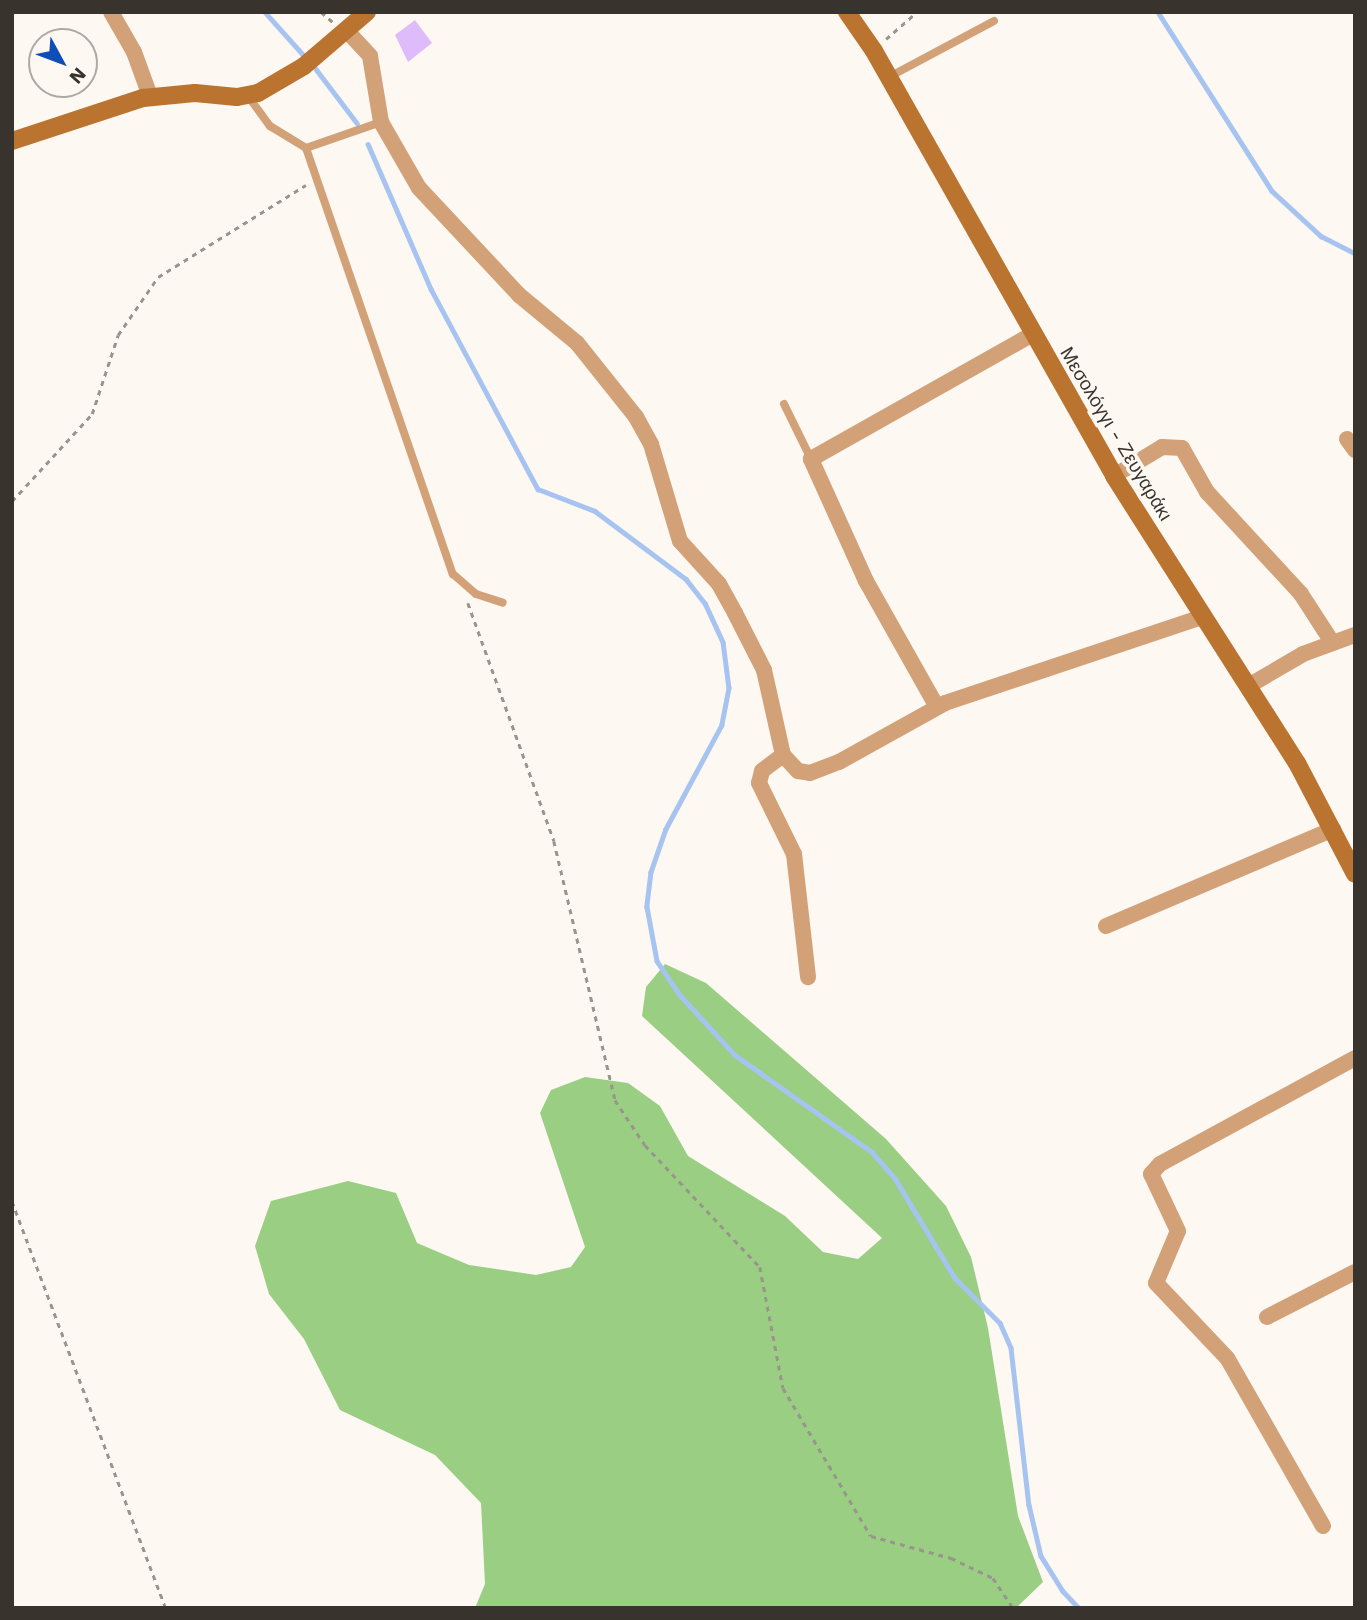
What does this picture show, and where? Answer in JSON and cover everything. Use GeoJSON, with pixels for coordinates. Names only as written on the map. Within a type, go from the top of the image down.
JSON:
{"type":"FeatureCollection","features":[{"type":"Feature","properties":{"kind":"main road"},"geometry":{"type":"LineString","coordinates":[[12,141],[150,96],[248,96],[279,83],[345,34],[367,12]]}},
{"type":"Feature","properties":{"kind":"main road","name":"Μεσολόγγι - Ζευγαράκι"},"geometry":{"type":"LineString","coordinates":[[847,12],[874,51],[1114,476],[1202,617],[1250,685],[1333,829],[1355,874]]}},
{"type":"Feature","properties":{"kind":"street"},"geometry":{"type":"LineString","coordinates":[[111,12],[134,52],[150,96]]}},
{"type":"Feature","properties":{"kind":"street"},"geometry":{"type":"LineString","coordinates":[[345,34],[370,56],[381,122],[438,212],[519,295],[577,343],[636,417],[651,444],[680,541],[719,584],[764,670],[783,755],[798,771],[810,773],[839,762],[937,707],[1202,617]]}},
{"type":"Feature","properties":{"kind":"street"},"geometry":{"type":"LineString","coordinates":[[937,707],[866,581],[811,458],[1033,334]]}},
{"type":"Feature","properties":{"kind":"street"},"geometry":{"type":"LineString","coordinates":[[1114,476],[1162,447],[1181,448],[1207,492],[1301,594],[1332,642]]}},
{"type":"Feature","properties":{"kind":"street"},"geometry":{"type":"LineString","coordinates":[[1250,685],[1332,642],[1355,635]]}},
{"type":"Feature","properties":{"kind":"street"},"geometry":{"type":"LineString","coordinates":[[783,755],[762,771],[759,783],[794,854],[808,977]]}},
{"type":"Feature","properties":{"kind":"street"},"geometry":{"type":"LineString","coordinates":[[1106,926],[1333,829]]}},
{"type":"Feature","properties":{"kind":"street"},"geometry":{"type":"LineString","coordinates":[[1323,1526],[1227,1358],[1156,1283],[1178,1231],[1151,1174],[1160,1164],[1355,1058]]}},
{"type":"Feature","properties":{"kind":"street"},"geometry":{"type":"LineString","coordinates":[[1267,1317],[1355,1272]]}},
{"type":"Feature","properties":{"kind":"lane"},"geometry":{"type":"LineString","coordinates":[[888,78],[994,21]]}},
{"type":"Feature","properties":{"kind":"lane"},"geometry":{"type":"LineString","coordinates":[[248,96],[270,126],[306,148],[442,548],[462,586],[503,603]]}},
{"type":"Feature","properties":{"kind":"lane"},"geometry":{"type":"LineString","coordinates":[[306,148],[381,122]]}},
{"type":"Feature","properties":{"kind":"lane"},"geometry":{"type":"LineString","coordinates":[[783,404],[811,458]]}},
{"type":"Feature","properties":{"kind":"path"},"geometry":{"type":"LineString","coordinates":[[874,51],[917,12]]}},
{"type":"Feature","properties":{"kind":"path"},"geometry":{"type":"LineString","coordinates":[[12,501],[92,414],[118,335],[158,276],[315,180]]}},
{"type":"Feature","properties":{"kind":"path"},"geometry":{"type":"LineString","coordinates":[[462,586],[554,841],[615,1100],[645,1145],[760,1267],[783,1388],[871,1536],[951,1558],[993,1578],[1013,1608]]}},
{"type":"Feature","properties":{"kind":"path"},"geometry":{"type":"LineString","coordinates":[[12,1201],[166,1608]]}},
{"type":"Feature","properties":{"kind":"green space"},"geometry":{"type":"Polygon","coordinates":[[[665,964],[706,983],[886,1139],[946,1206],[971,1257],[988,1328],[1018,1516],[1043,1582],[1016,1608],[475,1608],[485,1584],[481,1503],[435,1455],[340,1410],[304,1339],[269,1294],[255,1246],[271,1201],[348,1181],[396,1193],[417,1243],[469,1265],[536,1275],[571,1267],[585,1247],[540,1113],[551,1090],[585,1077],[628,1083],[660,1106],[688,1156],[785,1216],[823,1252],[858,1259],[882,1238],[642,1016],[646,987],[665,964]]]}},
{"type":"Feature","properties":{"kind":"building"},"geometry":{"type":"Polygon","coordinates":[[[415,20],[432,43],[408,62],[395,35],[415,20]]]}},
{"type":"Feature","properties":{"kind":"waterway"},"geometry":{"type":"LineString","coordinates":[[265,12],[307,59]]}},
{"type":"Feature","properties":{"kind":"waterway"},"geometry":{"type":"LineString","coordinates":[[1158,12],[1272,191],[1321,236],[1355,253]]}},
{"type":"Feature","properties":{"kind":"waterway"},"geometry":{"type":"LineString","coordinates":[[313,65],[357,123]]}},
{"type":"Feature","properties":{"kind":"waterway"},"geometry":{"type":"LineString","coordinates":[[368,144],[431,289],[538,489],[595,511],[686,579],[705,603],[723,642],[729,688],[722,725],[666,829],[651,872],[647,907],[657,961],[679,994],[735,1055],[872,1152],[896,1180],[955,1278],[1000,1323],[1011,1348],[1029,1505],[1041,1556],[1062,1590],[1079,1608]]}}]}
